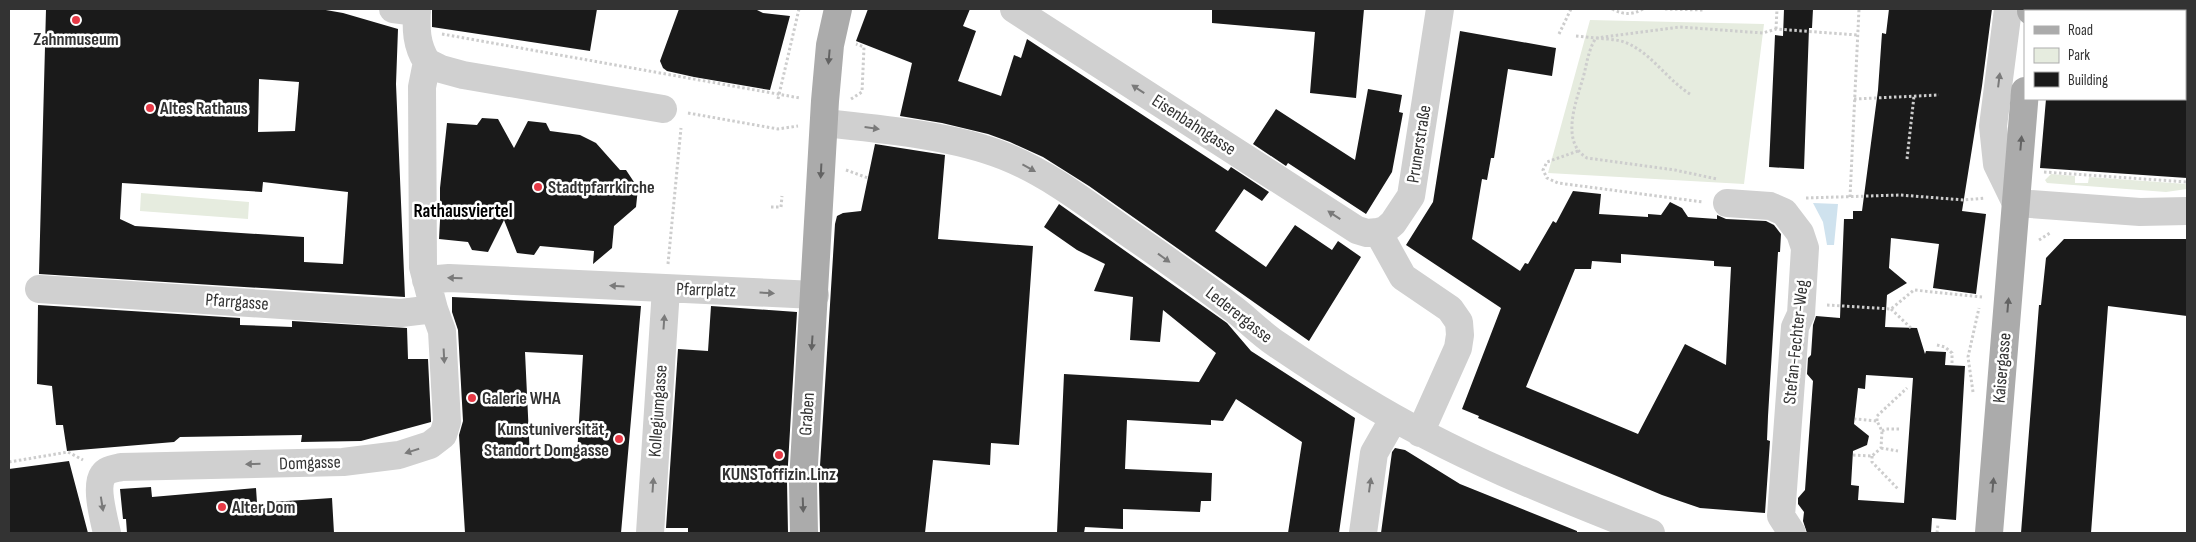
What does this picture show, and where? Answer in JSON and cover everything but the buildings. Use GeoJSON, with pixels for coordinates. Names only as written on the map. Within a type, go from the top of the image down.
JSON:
{"type":"FeatureCollection","features":[{"type":"Feature","properties":{"kind":"main road"},"geometry":{"type":"LineString","coordinates":[[815,295],[830,45],[838,9]]}},
{"type":"Feature","properties":{"kind":"main road","name":"Kaisergasse"},"geometry":{"type":"LineString","coordinates":[[1989,533],[2004,201],[2024,96]]}},
{"type":"Feature","properties":{"kind":"main road","name":"Graben"},"geometry":{"type":"LineString","coordinates":[[804,533],[803,482],[815,295]]}},
{"type":"Feature","properties":{"kind":"street","name":"Eisenbahngasse"},"geometry":{"type":"LineString","coordinates":[[1014,9],[1357,230],[1367,233],[1378,232]]}},
{"type":"Feature","properties":{"kind":"street","name":"Prunerstraße"},"geometry":{"type":"LineString","coordinates":[[1378,232],[1393,223],[1411,196],[1440,9]]}},
{"type":"Feature","properties":{"kind":"street"},"geometry":{"type":"LineString","coordinates":[[2008,9],[1993,126],[1997,164],[2004,201],[2140,212],[2187,211]]}},
{"type":"Feature","properties":{"kind":"street"},"geometry":{"type":"LineString","coordinates":[[411,15],[420,50],[427,62],[440,69],[463,75],[672,111]]}},
{"type":"Feature","properties":{"kind":"street"},"geometry":{"type":"LineString","coordinates":[[427,62],[422,87],[423,267],[434,309]]}},
{"type":"Feature","properties":{"kind":"street","name":"Lederergasse"},"geometry":{"type":"LineString","coordinates":[[824,123],[874,128],[943,140],[1002,155],[1024,165],[1095,210],[1230,306],[1273,342],[1394,418],[1448,448],[1534,486],[1651,533]]}},
{"type":"Feature","properties":{"kind":"street","name":"Stefan-Fechter-Weg"},"geometry":{"type":"LineString","coordinates":[[1722,191],[1784,212],[1791,218],[1800,233],[1805,248],[1800,314],[1795,327],[1781,516],[1792,533]]}},
{"type":"Feature","properties":{"kind":"street"},"geometry":{"type":"LineString","coordinates":[[1378,232],[1403,277],[1450,309],[1459,322],[1458,348],[1420,433]]}},
{"type":"Feature","properties":{"kind":"street","name":"Pfarrplatz"},"geometry":{"type":"LineString","coordinates":[[426,280],[449,278],[815,295]]}},
{"type":"Feature","properties":{"kind":"street","name":"Pfarrgasse"},"geometry":{"type":"LineString","coordinates":[[39,289],[401,313],[434,309]]}},
{"type":"Feature","properties":{"kind":"street","name":"Kollegiumgasse"},"geometry":{"type":"LineString","coordinates":[[650,533],[666,289]]}},
{"type":"Feature","properties":{"kind":"street","name":"Domgasse"},"geometry":{"type":"LineString","coordinates":[[107,533],[100,491],[101,480],[108,470],[121,467],[343,462],[399,455],[430,445],[443,435],[448,422],[442,331],[434,309]]}},
{"type":"Feature","properties":{"kind":"street"},"geometry":{"type":"LineString","coordinates":[[1363,533],[1374,453],[1394,418]]}},
{"type":"Feature","properties":{"kind":"path"},"geometry":{"type":"LineString","coordinates":[[411,15],[762,90],[778,97],[799,9]]}},
{"type":"Feature","properties":{"kind":"path"},"geometry":{"type":"LineString","coordinates":[[1559,34],[1571,9]]}},
{"type":"Feature","properties":{"kind":"path"},"geometry":{"type":"LineString","coordinates":[[1612,9],[1620,13],[1634,14],[1643,9]]}},
{"type":"Feature","properties":{"kind":"path"},"geometry":{"type":"LineString","coordinates":[[1665,9],[1703,10]]}},
{"type":"Feature","properties":{"kind":"path"},"geometry":{"type":"LineString","coordinates":[[1776,29],[1777,9]]}},
{"type":"Feature","properties":{"kind":"path"},"geometry":{"type":"LineString","coordinates":[[1850,197],[1858,9]]}},
{"type":"Feature","properties":{"kind":"path"},"geometry":{"type":"LineString","coordinates":[[1596,38],[1680,27],[1763,32],[1776,29],[1857,34]]}},
{"type":"Feature","properties":{"kind":"path"},"geometry":{"type":"LineString","coordinates":[[1576,36],[1624,42],[1635,48],[1676,85],[1690,94]]}},
{"type":"Feature","properties":{"kind":"path"},"geometry":{"type":"LineString","coordinates":[[1596,38],[1588,51],[1573,112],[1572,125],[1578,151],[1587,158],[1675,170],[1722,191]]}},
{"type":"Feature","properties":{"kind":"path"},"geometry":{"type":"LineString","coordinates":[[850,42],[864,47],[862,92],[852,98]]}},
{"type":"Feature","properties":{"kind":"path"},"geometry":{"type":"LineString","coordinates":[[1854,99],[1939,95]]}},
{"type":"Feature","properties":{"kind":"path"},"geometry":{"type":"LineString","coordinates":[[1907,158],[1914,96]]}},
{"type":"Feature","properties":{"kind":"path"},"geometry":{"type":"LineString","coordinates":[[666,289],[672,111],[778,129],[824,123]]}},
{"type":"Feature","properties":{"kind":"path"},"geometry":{"type":"LineString","coordinates":[[1578,151],[1546,162],[1543,170],[1547,178],[1558,183],[1694,202],[1722,191]]}},
{"type":"Feature","properties":{"kind":"path"},"geometry":{"type":"LineString","coordinates":[[842,168],[868,178]]}},
{"type":"Feature","properties":{"kind":"path"},"geometry":{"type":"LineString","coordinates":[[2044,172],[2187,182]]}},
{"type":"Feature","properties":{"kind":"path"},"geometry":{"type":"LineString","coordinates":[[1798,198],[1900,195],[2004,201]]}},
{"type":"Feature","properties":{"kind":"path"},"geometry":{"type":"LineString","coordinates":[[771,207],[781,207],[782,196]]}},
{"type":"Feature","properties":{"kind":"path"},"geometry":{"type":"LineString","coordinates":[[1891,309],[1914,290],[1982,297]]}},
{"type":"Feature","properties":{"kind":"path"},"geometry":{"type":"LineString","coordinates":[[1801,304],[1891,309],[1912,328]]}},
{"type":"Feature","properties":{"kind":"path"},"geometry":{"type":"LineString","coordinates":[[1937,345],[1945,347],[1952,353],[1952,363]]}},
{"type":"Feature","properties":{"kind":"path"},"geometry":{"type":"LineString","coordinates":[[1853,455],[1872,456],[1881,448],[1882,431],[1877,421],[1877,416],[1907,388]]}},
{"type":"Feature","properties":{"kind":"path"},"geometry":{"type":"LineString","coordinates":[[1855,419],[1877,421]]}},
{"type":"Feature","properties":{"kind":"path"},"geometry":{"type":"LineString","coordinates":[[1882,431],[1886,429],[1901,429]]}},
{"type":"Feature","properties":{"kind":"path"},"geometry":{"type":"LineString","coordinates":[[1881,448],[1898,451]]}},
{"type":"Feature","properties":{"kind":"path"},"geometry":{"type":"LineString","coordinates":[[9,462],[68,452]]}},
{"type":"Feature","properties":{"kind":"path"},"geometry":{"type":"LineString","coordinates":[[1872,456],[1872,462],[1898,490]]}},
{"type":"Feature","properties":{"kind":"path"},"geometry":{"type":"LineString","coordinates":[[1937,533],[1938,524]]}},
{"type":"Feature","properties":{"kind":"green space"},"geometry":{"type":"Polygon","coordinates":[[[1590,20],[1764,24],[1744,184],[1548,173],[1590,20]]]}},
{"type":"Feature","properties":{"kind":"green space"},"geometry":{"type":"Polygon","coordinates":[[[2051,174],[2075,176],[2075,183],[2088,183],[2089,177],[2187,184],[2187,189],[2166,192],[2047,183],[2045,180],[2051,174]]]}},
{"type":"Feature","properties":{"kind":"green space"},"geometry":{"type":"Polygon","coordinates":[[[141,193],[249,202],[248,219],[140,211],[141,193]]]}},
{"type":"Feature","properties":{"kind":"water"},"geometry":{"type":"Polygon","coordinates":[[[1813,203],[1838,204],[1834,245],[1827,245],[1823,222],[1813,203]]]}},
{"type":"Feature","properties":{"kind":"place","name":"Zahnmuseum"},"geometry":{"type":"Point","coordinates":[76,20]}},
{"type":"Feature","properties":{"kind":"place","name":"Altes Rathaus"},"geometry":{"type":"Point","coordinates":[150,108]}},
{"type":"Feature","properties":{"kind":"place","name":"Stadtpfarrkirche"},"geometry":{"type":"Point","coordinates":[538,187]}},
{"type":"Feature","properties":{"kind":"place","name":"Galerie WHA"},"geometry":{"type":"Point","coordinates":[472,398]}},
{"type":"Feature","properties":{"kind":"place","name":"Kunstuniversität, Standort Domgasse"},"geometry":{"type":"Point","coordinates":[619,439]}},
{"type":"Feature","properties":{"kind":"place","name":"KUNSToffizin.Linz"},"geometry":{"type":"Point","coordinates":[779,455]}},
{"type":"Feature","properties":{"kind":"place","name":"Alter Dom"},"geometry":{"type":"Point","coordinates":[222,507]}},
{"type":"Feature","properties":{"kind":"district","name":"Rathausviertel"},"geometry":{"type":"Point","coordinates":[463,211]}}]}
